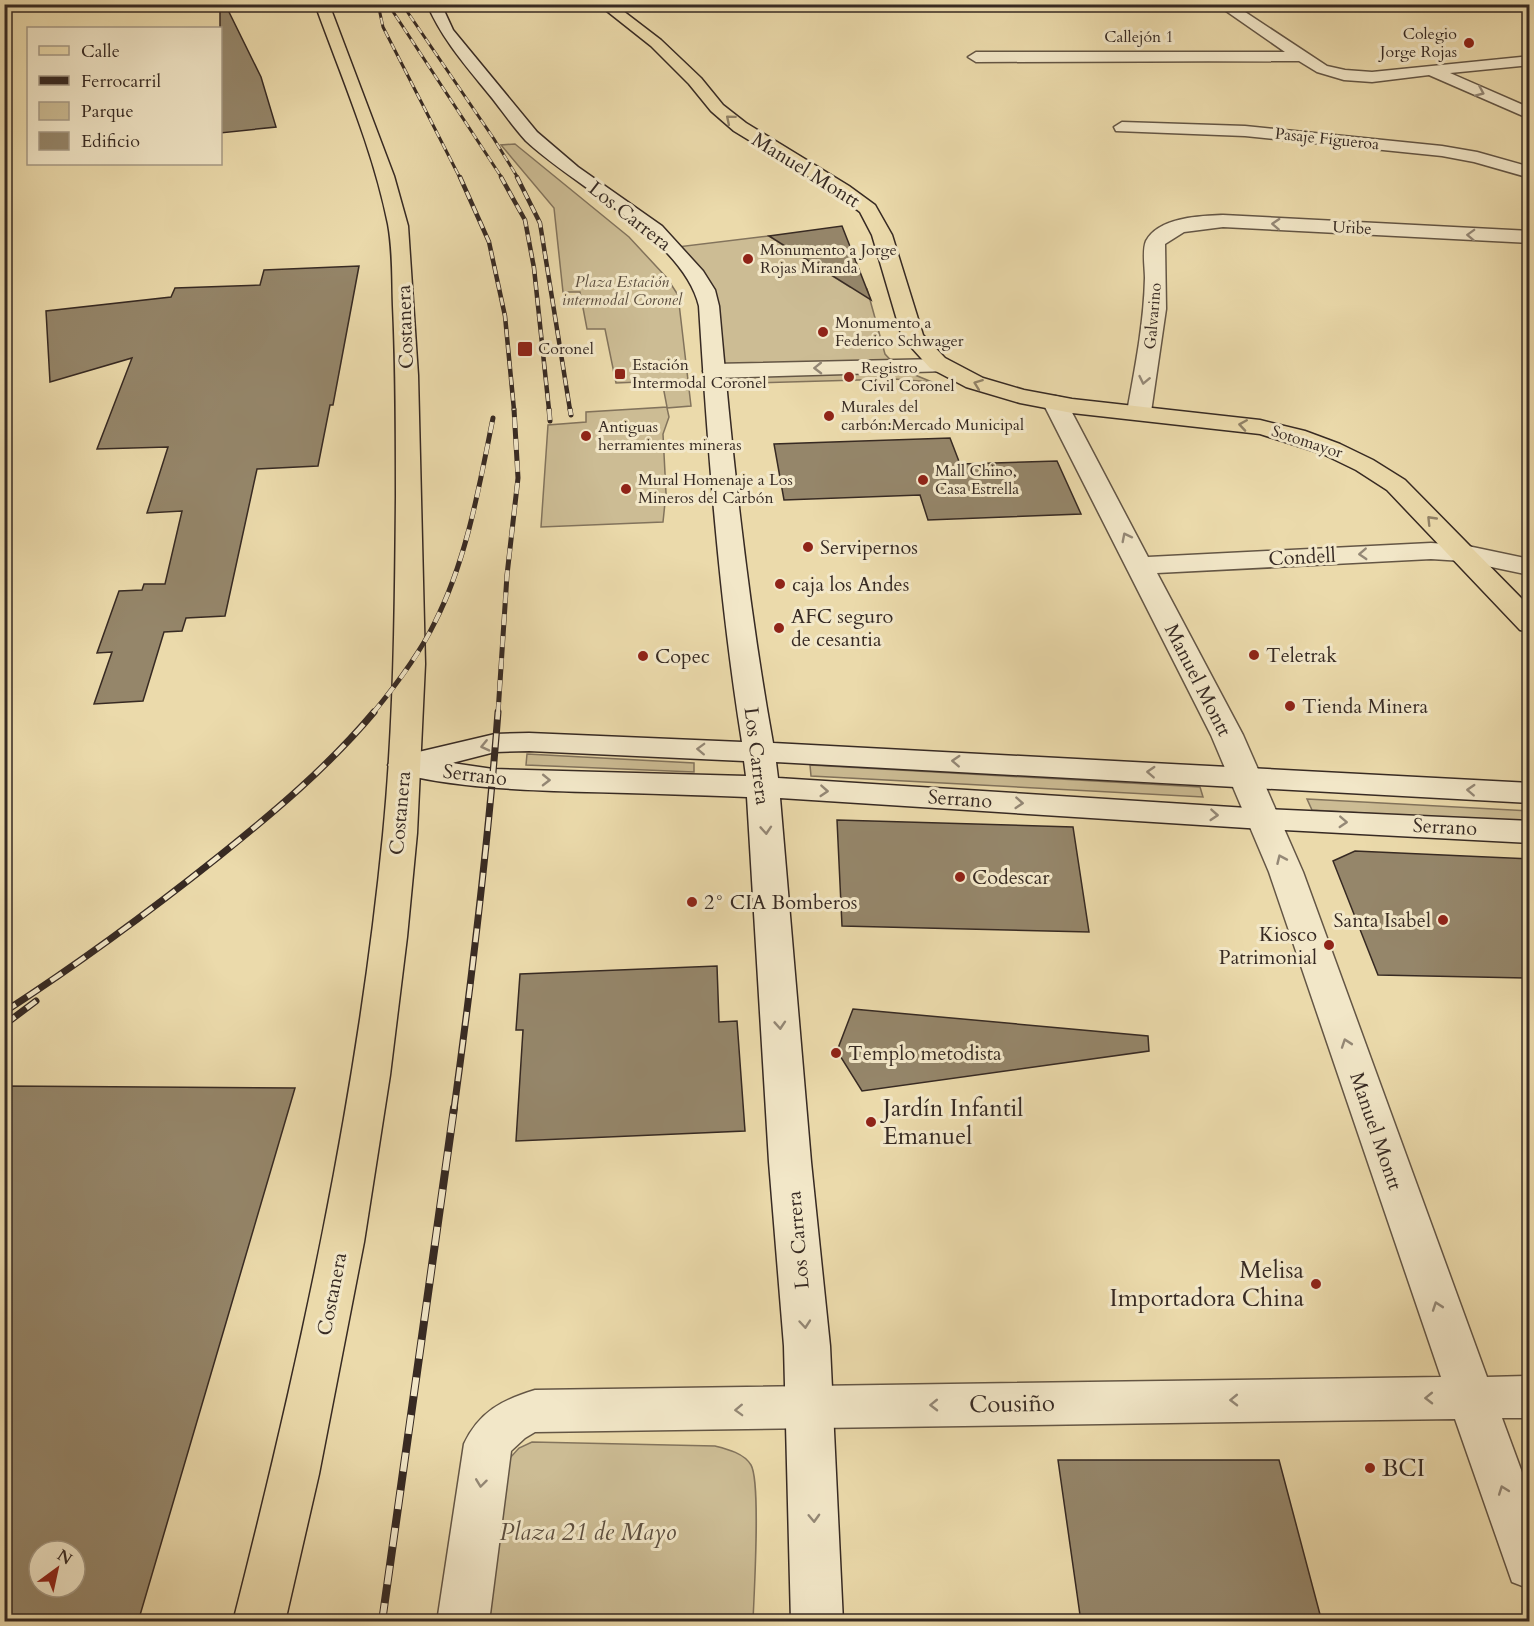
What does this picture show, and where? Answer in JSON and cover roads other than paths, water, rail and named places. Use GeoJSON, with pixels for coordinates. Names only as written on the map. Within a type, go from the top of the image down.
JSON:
{"type":"FeatureCollection","features":[{"type":"Feature","properties":{"kind":"main road","name":"Costanera"},"geometry":{"type":"LineString","coordinates":[[259,1622],[295,1474],[342,1242],[370,1075],[387,948],[404,765],[410,664],[407,375],[398,226],[385,176],[322,4]]}},
{"type":"Feature","properties":{"kind":"main road","name":"Manuel Montt"},"geometry":{"type":"LineString","coordinates":[[605,4],[656,43],[695,81],[717,108],[740,127],[843,190],[868,209],[882,235],[913,337],[918,346],[940,366],[993,390],[1055,403]]}},
{"type":"Feature","properties":{"kind":"main road","name":"Sotomayor"},"geometry":{"type":"LineString","coordinates":[[1055,403],[1257,427],[1328,446],[1377,471],[1396,486],[1530,624]]}},
{"type":"Feature","properties":{"kind":"street","name":"Los Carrera"},"geometry":{"type":"LineString","coordinates":[[434,4],[446,31],[460,50],[540,145],[572,171],[655,230],[696,275],[709,306],[746,675],[761,769],[811,1407],[817,1622]]}},
{"type":"Feature","properties":{"kind":"street"},"geometry":{"type":"LineString","coordinates":[[1223,4],[1328,72],[1353,76],[1527,61]]}},
{"type":"Feature","properties":{"kind":"street","name":"Callejón 1"},"geometry":{"type":"LineString","coordinates":[[976,57],[1302,56]]}},
{"type":"Feature","properties":{"kind":"street"},"geometry":{"type":"LineString","coordinates":[[1431,70],[1530,114]]}},
{"type":"Feature","properties":{"kind":"street","name":"Pasaje Figueroa"},"geometry":{"type":"LineString","coordinates":[[1122,127],[1245,131],[1455,153],[1530,173]]}},
{"type":"Feature","properties":{"kind":"street","name":"Uribe"},"geometry":{"type":"LineString","coordinates":[[1175,228],[1223,221],[1530,237]]}},
{"type":"Feature","properties":{"kind":"street","name":"Galvarino"},"geometry":{"type":"LineString","coordinates":[[1139,412],[1155,309],[1155,243],[1166,232],[1175,228]]}},
{"type":"Feature","properties":{"kind":"street"},"geometry":{"type":"LineString","coordinates":[[714,371],[940,366]]}},
{"type":"Feature","properties":{"kind":"street","name":"Manuel Montt"},"geometry":{"type":"LineString","coordinates":[[1055,403],[1227,735],[1286,872],[1530,1565]]}},
{"type":"Feature","properties":{"kind":"street","name":"Condell"},"geometry":{"type":"LineString","coordinates":[[1141,566],[1411,551],[1463,553],[1530,567]]}},
{"type":"Feature","properties":{"kind":"street","name":"Serrano"},"geometry":{"type":"LineString","coordinates":[[404,765],[493,779],[761,769],[1245,777],[1530,793]]}},
{"type":"Feature","properties":{"kind":"street","name":"Serrano"},"geometry":{"type":"LineString","coordinates":[[761,769],[1263,819],[1530,832]]}},
{"type":"Feature","properties":{"kind":"street","name":"Cousiño"},"geometry":{"type":"LineString","coordinates":[[464,1622],[488,1444],[499,1428],[515,1417],[535,1411],[1530,1397]]}},
{"type":"Feature","properties":{"kind":"railway"},"geometry":{"type":"LineString","coordinates":[[378,4],[383,27],[460,178]]}},
{"type":"Feature","properties":{"kind":"railway"},"geometry":{"type":"LineString","coordinates":[[388,4],[502,178]]}},
{"type":"Feature","properties":{"kind":"railway"},"geometry":{"type":"LineString","coordinates":[[402,4],[518,178]]}},
{"type":"Feature","properties":{"kind":"railway"},"geometry":{"type":"LineString","coordinates":[[460,177],[489,242],[505,316],[514,410]]}},
{"type":"Feature","properties":{"kind":"railway"},"geometry":{"type":"LineString","coordinates":[[501,177],[525,220],[534,268],[549,410]]}},
{"type":"Feature","properties":{"kind":"railway"},"geometry":{"type":"LineString","coordinates":[[517,177],[540,223],[570,410]]}},
{"type":"Feature","properties":{"kind":"railway"},"geometry":{"type":"LineString","coordinates":[[498,713],[507,575],[518,478],[514,409]]}},
{"type":"Feature","properties":{"kind":"railway"},"geometry":{"type":"LineString","coordinates":[[549,409],[550,421]]}},
{"type":"Feature","properties":{"kind":"railway"},"geometry":{"type":"LineString","coordinates":[[570,409],[571,415]]}},
{"type":"Feature","properties":{"kind":"railway"},"geometry":{"type":"LineString","coordinates":[[373,713],[414,658],[429,634],[446,598],[471,522],[493,418]]}},
{"type":"Feature","properties":{"kind":"railway"},"geometry":{"type":"LineString","coordinates":[[4,1012],[113,937],[239,840],[338,752],[374,712]]}},
{"type":"Feature","properties":{"kind":"railway"},"geometry":{"type":"LineString","coordinates":[[454,1109],[479,911],[498,712]]}},
{"type":"Feature","properties":{"kind":"railway"},"geometry":{"type":"LineString","coordinates":[[4,1025],[36,1001]]}},
{"type":"Feature","properties":{"kind":"railway"},"geometry":{"type":"LineString","coordinates":[[382,1622],[454,1108]]}},
{"type":"Feature","properties":{"kind":"place","name":"Colegio Jorge Rojas"},"geometry":{"type":"Point","coordinates":[1469,43]}},
{"type":"Feature","properties":{"kind":"place","name":"Monumento a Jorge Rojas Miranda"},"geometry":{"type":"Point","coordinates":[748,259]}},
{"type":"Feature","properties":{"kind":"place","name":"Monumento a Federico Schwager"},"geometry":{"type":"Point","coordinates":[823,332]}},
{"type":"Feature","properties":{"kind":"place","name":"Coronel"},"geometry":{"type":"Point","coordinates":[525,349]}},
{"type":"Feature","properties":{"kind":"place","name":"Estación Intermodal Coronel"},"geometry":{"type":"Point","coordinates":[620,374]}},
{"type":"Feature","properties":{"kind":"place","name":"Registro Civil Coronel"},"geometry":{"type":"Point","coordinates":[849,377]}},
{"type":"Feature","properties":{"kind":"place","name":"Murales del carbón:Mercado Municipal"},"geometry":{"type":"Point","coordinates":[829,416]}},
{"type":"Feature","properties":{"kind":"place","name":"Antiguas herramientes mineras"},"geometry":{"type":"Point","coordinates":[586,436]}},
{"type":"Feature","properties":{"kind":"place","name":"Mall Chino, Casa Estrella"},"geometry":{"type":"Point","coordinates":[923,480]}},
{"type":"Feature","properties":{"kind":"place","name":"Mural Homenaje a Los Mineros del Carbón"},"geometry":{"type":"Point","coordinates":[626,489]}},
{"type":"Feature","properties":{"kind":"place","name":"Servipernos"},"geometry":{"type":"Point","coordinates":[808,547]}},
{"type":"Feature","properties":{"kind":"place","name":"caja los Andes"},"geometry":{"type":"Point","coordinates":[780,584]}},
{"type":"Feature","properties":{"kind":"place","name":"AFC seguro de cesantia"},"geometry":{"type":"Point","coordinates":[779,628]}},
{"type":"Feature","properties":{"kind":"place","name":"Teletrak"},"geometry":{"type":"Point","coordinates":[1254,655]}},
{"type":"Feature","properties":{"kind":"place","name":"Copec"},"geometry":{"type":"Point","coordinates":[643,656]}},
{"type":"Feature","properties":{"kind":"place","name":"Tienda Minera"},"geometry":{"type":"Point","coordinates":[1290,706]}},
{"type":"Feature","properties":{"kind":"place","name":"Codescar"},"geometry":{"type":"Point","coordinates":[960,877]}},
{"type":"Feature","properties":{"kind":"place","name":"2° CIA Bomberos"},"geometry":{"type":"Point","coordinates":[692,902]}},
{"type":"Feature","properties":{"kind":"place","name":"Santa Isabel"},"geometry":{"type":"Point","coordinates":[1443,920]}},
{"type":"Feature","properties":{"kind":"place","name":"Kiosco Patrimonial"},"geometry":{"type":"Point","coordinates":[1329,945]}},
{"type":"Feature","properties":{"kind":"place","name":"Templo metodista"},"geometry":{"type":"Point","coordinates":[836,1053]}},
{"type":"Feature","properties":{"kind":"place","name":"Jardín Infantil Emanuel"},"geometry":{"type":"Point","coordinates":[871,1122]}},
{"type":"Feature","properties":{"kind":"place","name":"Melisa Importadora China"},"geometry":{"type":"Point","coordinates":[1316,1284]}},
{"type":"Feature","properties":{"kind":"place","name":"BCI"},"geometry":{"type":"Point","coordinates":[1370,1468]}},
{"type":"Feature","properties":{"kind":"park label","name":"Plaza Estación intermodal Coronel"},"geometry":{"type":"Point","coordinates":[622,291]}},
{"type":"Feature","properties":{"kind":"park label","name":"Plaza 21 de Mayo"},"geometry":{"type":"Point","coordinates":[588,1532]}}]}
